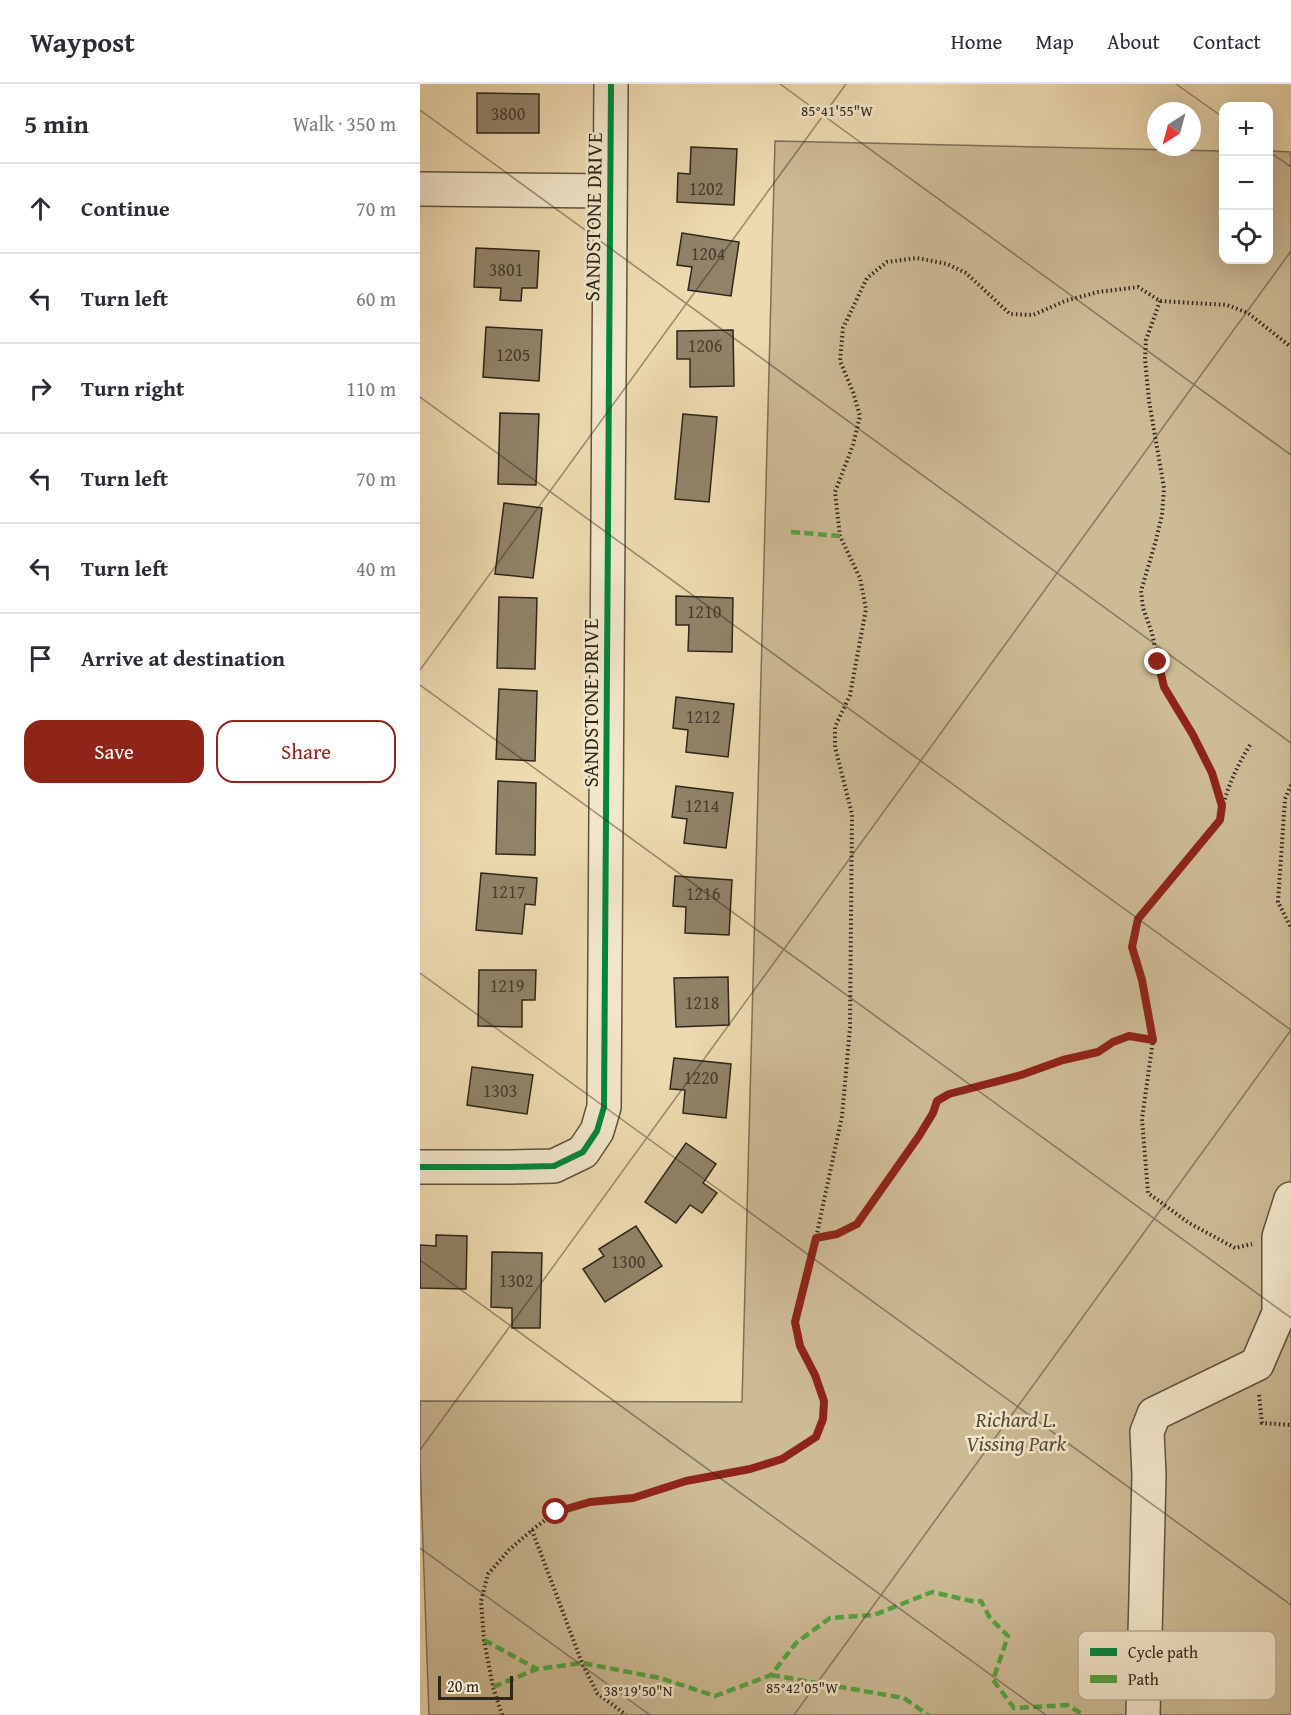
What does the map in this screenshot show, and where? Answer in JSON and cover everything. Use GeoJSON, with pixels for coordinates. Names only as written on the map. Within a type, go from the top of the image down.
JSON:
{"type":"FeatureCollection","features":[{"type":"Feature","properties":{"kind":"street","name":"SANDSTONE DRIVE"},"geometry":{"type":"LineString","coordinates":[[420,1167],[554,1166],[583,1152],[597,1131],[604,1107],[611,84]]}},
{"type":"Feature","properties":{"kind":"street"},"geometry":{"type":"LineString","coordinates":[[420,189],[610,191]]}},
{"type":"Feature","properties":{"kind":"street"},"geometry":{"type":"LineString","coordinates":[[1145,1631],[1149,1475],[1147,1432],[1154,1414],[1257,1364],[1279,1313],[1279,1237],[1291,1199]]}},
{"type":"Feature","properties":{"kind":"street"},"geometry":{"type":"LineString","coordinates":[[1143,1700],[1143,1715]]}},
{"type":"Feature","properties":{"kind":"path"},"geometry":{"type":"LineString","coordinates":[[502,1715],[484,1640],[481,1601],[488,1575],[509,1550],[556,1512],[590,1502],[633,1498],[686,1481],[750,1469],[782,1459],[816,1437],[823,1419],[824,1401],[815,1375],[800,1346],[795,1322],[842,1116],[850,1028],[852,814],[835,747],[835,727],[850,695],[866,609],[860,578],[840,536],[835,492],[853,445],[860,417],[840,361],[843,328],[867,278],[887,262],[917,258],[946,264],[966,273],[1010,314],[1033,315],[1065,301],[1138,286],[1160,301],[1227,305],[1248,314],[1291,347]]}},
{"type":"Feature","properties":{"kind":"path"},"geometry":{"type":"LineString","coordinates":[[1160,301],[1146,340],[1145,359],[1149,401],[1164,488],[1162,515],[1141,591],[1143,608],[1152,633],[1164,687],[1193,735],[1212,773],[1222,806]]}},
{"type":"Feature","properties":{"kind":"path"},"geometry":{"type":"LineString","coordinates":[[1250,745],[1234,770],[1222,806],[1220,820],[1138,919],[1132,947],[1142,980],[1153,1040],[1142,1119],[1148,1193],[1189,1223],[1235,1248],[1279,1237]]}},
{"type":"Feature","properties":{"kind":"path"},"geometry":{"type":"LineString","coordinates":[[1291,785],[1285,800],[1278,902],[1291,928]]}},
{"type":"Feature","properties":{"kind":"path"},"geometry":{"type":"LineString","coordinates":[[816,1238],[837,1234],[857,1224],[919,1136],[933,1113],[937,1101],[949,1094],[1098,1052],[1113,1042],[1129,1036],[1153,1040]]}},
{"type":"Feature","properties":{"kind":"path"},"geometry":{"type":"LineString","coordinates":[[1257,1364],[1262,1423],[1291,1425]]}},
{"type":"Feature","properties":{"kind":"path"},"geometry":{"type":"LineString","coordinates":[[532,1530],[563,1616],[597,1693],[626,1715]]}},
{"type":"Feature","properties":{"kind":"green space","name":"Richard L. Vissing Park"},"geometry":{"type":"Polygon","coordinates":[[[775,141],[1147,149],[1147,156],[1201,156],[1201,151],[1219,151],[1219,264],[1273,264],[1273,151],[1291,152],[1291,1715],[429,1715],[420,1401],[742,1402],[775,141]]]}},
{"type":"Feature","properties":{"kind":"building"},"geometry":{"type":"Polygon","coordinates":[[[477,93],[539,94],[539,133],[477,133],[477,93]]]}},
{"type":"Feature","properties":{"kind":"building"},"geometry":{"type":"Polygon","coordinates":[[[691,147],[737,149],[734,205],[677,202],[678,173],[690,174],[691,147]]]}},
{"type":"Feature","properties":{"kind":"building"},"geometry":{"type":"Polygon","coordinates":[[[682,233],[739,242],[731,296],[688,290],[692,267],[677,265],[682,233]]]}},
{"type":"Feature","properties":{"kind":"building"},"geometry":{"type":"Polygon","coordinates":[[[476,248],[539,251],[537,288],[522,288],[521,301],[500,300],[501,288],[474,287],[476,248]]]}},
{"type":"Feature","properties":{"kind":"building"},"geometry":{"type":"Polygon","coordinates":[[[486,327],[542,330],[539,381],[483,377],[486,327]]]}},
{"type":"Feature","properties":{"kind":"building"},"geometry":{"type":"Polygon","coordinates":[[[733,330],[734,386],[690,387],[690,359],[677,359],[677,331],[733,330]]]}},
{"type":"Feature","properties":{"kind":"building"},"geometry":{"type":"Polygon","coordinates":[[[500,413],[539,414],[536,485],[498,484],[500,413]]]}},
{"type":"Feature","properties":{"kind":"building"},"geometry":{"type":"Polygon","coordinates":[[[683,414],[717,417],[709,502],[675,499],[683,414]]]}},
{"type":"Feature","properties":{"kind":"building"},"geometry":{"type":"Polygon","coordinates":[[[504,503],[542,508],[533,578],[495,574],[504,503]]]}},
{"type":"Feature","properties":{"kind":"building"},"geometry":{"type":"Polygon","coordinates":[[[676,596],[733,598],[732,652],[688,651],[689,625],[676,625],[676,596]]]}},
{"type":"Feature","properties":{"kind":"building"},"geometry":{"type":"Polygon","coordinates":[[[499,597],[537,598],[535,669],[497,668],[499,597]]]}},
{"type":"Feature","properties":{"kind":"building"},"geometry":{"type":"Polygon","coordinates":[[[499,689],[537,691],[535,761],[496,759],[499,689]]]}},
{"type":"Feature","properties":{"kind":"building"},"geometry":{"type":"Polygon","coordinates":[[[676,697],[734,704],[728,757],[686,752],[688,730],[673,728],[676,697]]]}},
{"type":"Feature","properties":{"kind":"building"},"geometry":{"type":"Polygon","coordinates":[[[498,781],[536,783],[535,855],[496,854],[498,781]]]}},
{"type":"Feature","properties":{"kind":"building"},"geometry":{"type":"Polygon","coordinates":[[[676,786],[733,793],[726,848],[684,843],[687,819],[672,817],[676,786]]]}},
{"type":"Feature","properties":{"kind":"building"},"geometry":{"type":"Polygon","coordinates":[[[481,873],[537,878],[535,905],[525,904],[522,934],[476,930],[481,873]]]}},
{"type":"Feature","properties":{"kind":"building"},"geometry":{"type":"Polygon","coordinates":[[[675,876],[732,880],[729,935],[685,933],[686,907],[673,906],[675,876]]]}},
{"type":"Feature","properties":{"kind":"building"},"geometry":{"type":"Polygon","coordinates":[[[479,970],[536,970],[535,1000],[522,1000],[522,1027],[478,1026],[479,970]]]}},
{"type":"Feature","properties":{"kind":"building"},"geometry":{"type":"Polygon","coordinates":[[[728,977],[729,1025],[676,1027],[674,978],[728,977]]]}},
{"type":"Feature","properties":{"kind":"building"},"geometry":{"type":"Polygon","coordinates":[[[674,1058],[731,1064],[726,1118],[683,1113],[685,1090],[670,1089],[674,1058]]]}},
{"type":"Feature","properties":{"kind":"building"},"geometry":{"type":"Polygon","coordinates":[[[472,1067],[533,1075],[527,1114],[467,1105],[472,1067]]]}},
{"type":"Feature","properties":{"kind":"building"},"geometry":{"type":"Polygon","coordinates":[[[686,1143],[716,1164],[703,1183],[717,1193],[702,1213],[690,1205],[676,1223],[645,1202],[686,1143]]]}},
{"type":"Feature","properties":{"kind":"building"},"geometry":{"type":"Polygon","coordinates":[[[636,1226],[662,1266],[605,1302],[583,1269],[604,1256],[599,1249],[636,1226]]]}},
{"type":"Feature","properties":{"kind":"building"},"geometry":{"type":"Polygon","coordinates":[[[436,1235],[467,1236],[466,1289],[420,1288],[420,1245],[436,1246],[436,1235]]]}},
{"type":"Feature","properties":{"kind":"building"},"geometry":{"type":"Polygon","coordinates":[[[492,1252],[542,1253],[540,1328],[512,1328],[512,1308],[491,1307],[492,1252]]]}},
{"type":"Feature","properties":{"kind":"marked path"},"geometry":{"type":"LineString","coordinates":[[791,532],[840,536]]}},
{"type":"Feature","properties":{"kind":"marked path"},"geometry":{"type":"LineString","coordinates":[[493,1687],[537,1669],[582,1663],[660,1678],[715,1696],[771,1675],[796,1643],[830,1618],[874,1615],[932,1592],[976,1602],[981,1601],[990,1618],[1008,1636],[993,1680],[1014,1708],[1067,1705],[1084,1715]]}},
{"type":"Feature","properties":{"kind":"marked path"},"geometry":{"type":"LineString","coordinates":[[484,1640],[537,1669]]}},
{"type":"Feature","properties":{"kind":"marked path"},"geometry":{"type":"LineString","coordinates":[[771,1675],[904,1698],[928,1715]]}},
{"type":"Feature","properties":{"kind":"cycle path"},"geometry":{"type":"LineString","coordinates":[[420,1167],[554,1166],[583,1152],[597,1131],[604,1107],[611,84]]}},
{"type":"Feature","properties":{"kind":"route"},"geometry":{"type":"LineString","coordinates":[[556,1512],[590,1502],[633,1498],[686,1481],[750,1469],[782,1459],[816,1437],[823,1419],[824,1401],[815,1375],[800,1346],[795,1322],[816,1238],[837,1234],[857,1224],[919,1136],[933,1113],[937,1101],[949,1094],[1098,1052],[1113,1042],[1129,1036],[1153,1040],[1142,980],[1132,947],[1138,919],[1220,820],[1222,806],[1212,773],[1193,735],[1164,687],[1158,662]]}}]}
